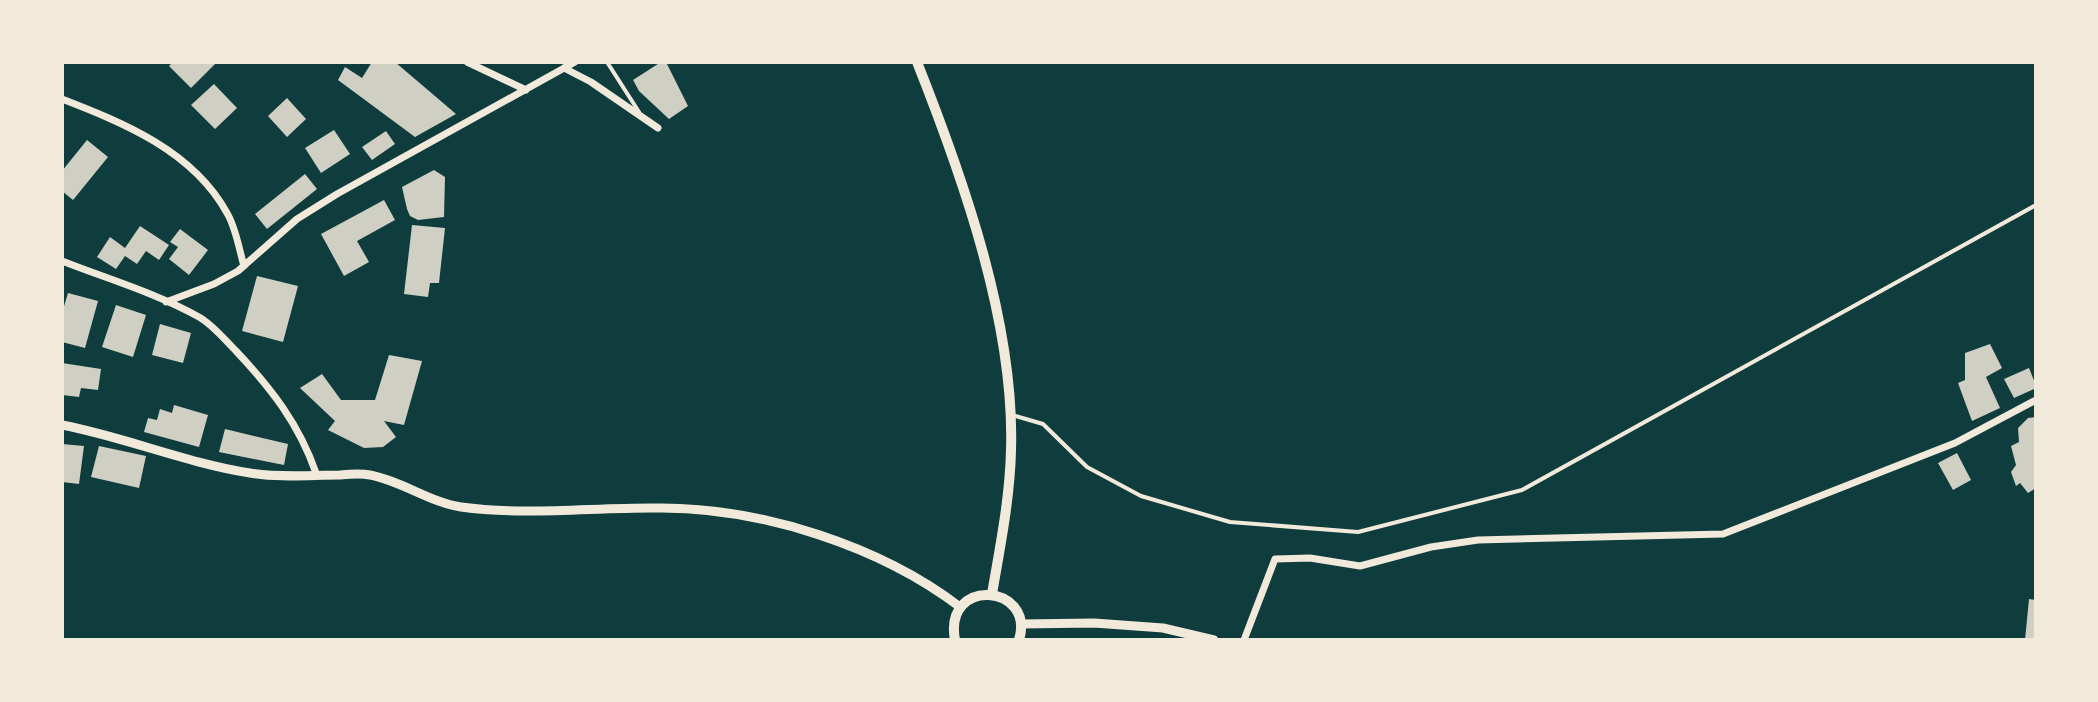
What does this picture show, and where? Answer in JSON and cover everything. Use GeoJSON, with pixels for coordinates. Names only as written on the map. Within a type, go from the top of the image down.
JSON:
{"type":"FeatureCollection","features":[{"type":"Feature","properties":{"kind":"main road"},"geometry":{"type":"LineString","coordinates":[[917,62],[974,222],[1007,358],[1011,452],[992,594]]}},
{"type":"Feature","properties":{"kind":"main road"},"geometry":{"type":"LineString","coordinates":[[955,640],[955,618],[960,607],[975,596],[992,594],[1012,604],[1021,624],[1019,640]]}},
{"type":"Feature","properties":{"kind":"street"},"geometry":{"type":"LineString","coordinates":[[467,62],[526,90]]}},
{"type":"Feature","properties":{"kind":"street"},"geometry":{"type":"LineString","coordinates":[[166,302],[214,284],[244,266],[297,219],[337,194],[575,62]]}},
{"type":"Feature","properties":{"kind":"street"},"geometry":{"type":"LineString","coordinates":[[564,68],[591,82],[658,128]]}},
{"type":"Feature","properties":{"kind":"street"},"geometry":{"type":"LineString","coordinates":[[62,99],[120,121],[161,145],[205,182],[228,214],[244,266]]}},
{"type":"Feature","properties":{"kind":"street"},"geometry":{"type":"LineString","coordinates":[[62,261],[202,319],[263,380],[292,419],[306,442],[316,473]]}},
{"type":"Feature","properties":{"kind":"street"},"geometry":{"type":"LineString","coordinates":[[1244,640],[1275,559],[1310,558],[1360,566],[1431,547],[1478,540],[1723,534],[1955,443],[2036,400]]}},
{"type":"Feature","properties":{"kind":"street"},"geometry":{"type":"LineString","coordinates":[[62,425],[100,432],[189,459],[250,473],[283,476],[368,474],[442,503],[461,507],[673,508],[725,512],[833,540],[885,560],[930,584],[960,607]]}},
{"type":"Feature","properties":{"kind":"street"},"geometry":{"type":"LineString","coordinates":[[1021,624],[1094,623],[1163,628],[1214,640]]}},
{"type":"Feature","properties":{"kind":"lane"},"geometry":{"type":"LineString","coordinates":[[607,62],[643,118]]}},
{"type":"Feature","properties":{"kind":"lane"},"geometry":{"type":"LineString","coordinates":[[1011,415],[1043,424],[1087,467],[1141,496],[1230,522],[1358,532],[1522,490],[2036,205]]}},
{"type":"Feature","properties":{"kind":"building"},"geometry":{"type":"Polygon","coordinates":[[[173,62],[215,64],[191,88],[169,66],[173,62]]]}},
{"type":"Feature","properties":{"kind":"building"},"geometry":{"type":"Polygon","coordinates":[[[372,62],[395,62],[456,114],[415,137],[338,80],[345,67],[362,78],[372,62]]]}},
{"type":"Feature","properties":{"kind":"building"},"geometry":{"type":"Polygon","coordinates":[[[666,62],[688,106],[669,119],[639,91],[633,80],[666,62]]]}},
{"type":"Feature","properties":{"kind":"building"},"geometry":{"type":"Polygon","coordinates":[[[214,84],[237,108],[215,129],[191,105],[214,84]]]}},
{"type":"Feature","properties":{"kind":"building"},"geometry":{"type":"Polygon","coordinates":[[[287,98],[306,119],[287,137],[268,116],[287,98]]]}},
{"type":"Feature","properties":{"kind":"building"},"geometry":{"type":"Polygon","coordinates":[[[334,130],[350,154],[321,173],[305,148],[334,130]]]}},
{"type":"Feature","properties":{"kind":"building"},"geometry":{"type":"Polygon","coordinates":[[[386,131],[395,144],[372,160],[362,147],[386,131]]]}},
{"type":"Feature","properties":{"kind":"building"},"geometry":{"type":"Polygon","coordinates":[[[87,140],[108,157],[73,200],[62,191],[62,171],[87,140]]]}},
{"type":"Feature","properties":{"kind":"building"},"geometry":{"type":"Polygon","coordinates":[[[434,170],[445,177],[444,217],[418,220],[410,216],[402,187],[434,170]]]}},
{"type":"Feature","properties":{"kind":"building"},"geometry":{"type":"Polygon","coordinates":[[[305,174],[317,189],[267,229],[255,214],[305,174]]]}},
{"type":"Feature","properties":{"kind":"building"},"geometry":{"type":"Polygon","coordinates":[[[384,200],[395,220],[357,241],[369,262],[344,276],[321,234],[384,200]]]}},
{"type":"Feature","properties":{"kind":"building"},"geometry":{"type":"Polygon","coordinates":[[[412,225],[445,228],[439,283],[430,283],[428,297],[404,294],[412,225]]]}},
{"type":"Feature","properties":{"kind":"building"},"geometry":{"type":"Polygon","coordinates":[[[140,226],[169,245],[159,260],[146,251],[137,264],[125,256],[116,269],[97,257],[110,237],[125,248],[140,226]]]}},
{"type":"Feature","properties":{"kind":"building"},"geometry":{"type":"Polygon","coordinates":[[[180,229],[208,250],[189,275],[169,259],[178,247],[170,242],[180,229]]]}},
{"type":"Feature","properties":{"kind":"building"},"geometry":{"type":"Polygon","coordinates":[[[257,276],[298,286],[283,342],[242,331],[257,276]]]}},
{"type":"Feature","properties":{"kind":"building"},"geometry":{"type":"Polygon","coordinates":[[[68,293],[98,301],[85,348],[62,342],[62,313],[68,293]]]}},
{"type":"Feature","properties":{"kind":"building"},"geometry":{"type":"Polygon","coordinates":[[[116,305],[146,315],[133,357],[102,347],[116,305]]]}},
{"type":"Feature","properties":{"kind":"building"},"geometry":{"type":"Polygon","coordinates":[[[160,324],[191,333],[183,363],[152,355],[160,324]]]}},
{"type":"Feature","properties":{"kind":"building"},"geometry":{"type":"Polygon","coordinates":[[[1990,344],[2002,368],[1986,377],[2000,408],[1972,421],[1958,383],[1965,380],[1965,353],[1990,344]]]}},
{"type":"Feature","properties":{"kind":"building"},"geometry":{"type":"Polygon","coordinates":[[[389,355],[422,361],[404,425],[384,421],[396,437],[383,447],[364,448],[328,430],[335,421],[300,388],[322,374],[341,400],[375,400],[389,355]]]}},
{"type":"Feature","properties":{"kind":"building"},"geometry":{"type":"Polygon","coordinates":[[[62,363],[101,369],[98,390],[81,388],[79,397],[62,395],[62,363]]]}},
{"type":"Feature","properties":{"kind":"building"},"geometry":{"type":"Polygon","coordinates":[[[2029,368],[2034,389],[2014,398],[2004,379],[2029,368]]]}},
{"type":"Feature","properties":{"kind":"building"},"geometry":{"type":"Polygon","coordinates":[[[174,405],[208,415],[199,447],[144,432],[148,418],[157,420],[160,409],[172,413],[174,405]]]}},
{"type":"Feature","properties":{"kind":"building"},"geometry":{"type":"Polygon","coordinates":[[[2036,417],[2036,488],[2028,493],[2020,483],[2016,486],[2011,472],[2016,465],[2011,446],[2019,442],[2018,428],[2028,418],[2036,417]]]}},
{"type":"Feature","properties":{"kind":"building"},"geometry":{"type":"Polygon","coordinates":[[[225,429],[288,444],[284,465],[219,452],[225,429]]]}},
{"type":"Feature","properties":{"kind":"building"},"geometry":{"type":"Polygon","coordinates":[[[62,444],[84,446],[79,484],[62,482],[62,444]]]}},
{"type":"Feature","properties":{"kind":"building"},"geometry":{"type":"Polygon","coordinates":[[[99,446],[146,456],[139,488],[91,477],[99,446]]]}},
{"type":"Feature","properties":{"kind":"building"},"geometry":{"type":"Polygon","coordinates":[[[1957,453],[1971,480],[1953,490],[1938,463],[1957,453]]]}},
{"type":"Feature","properties":{"kind":"building"},"geometry":{"type":"Polygon","coordinates":[[[2029,599],[2036,600],[2036,640],[2025,640],[2029,599]]]}}]}
